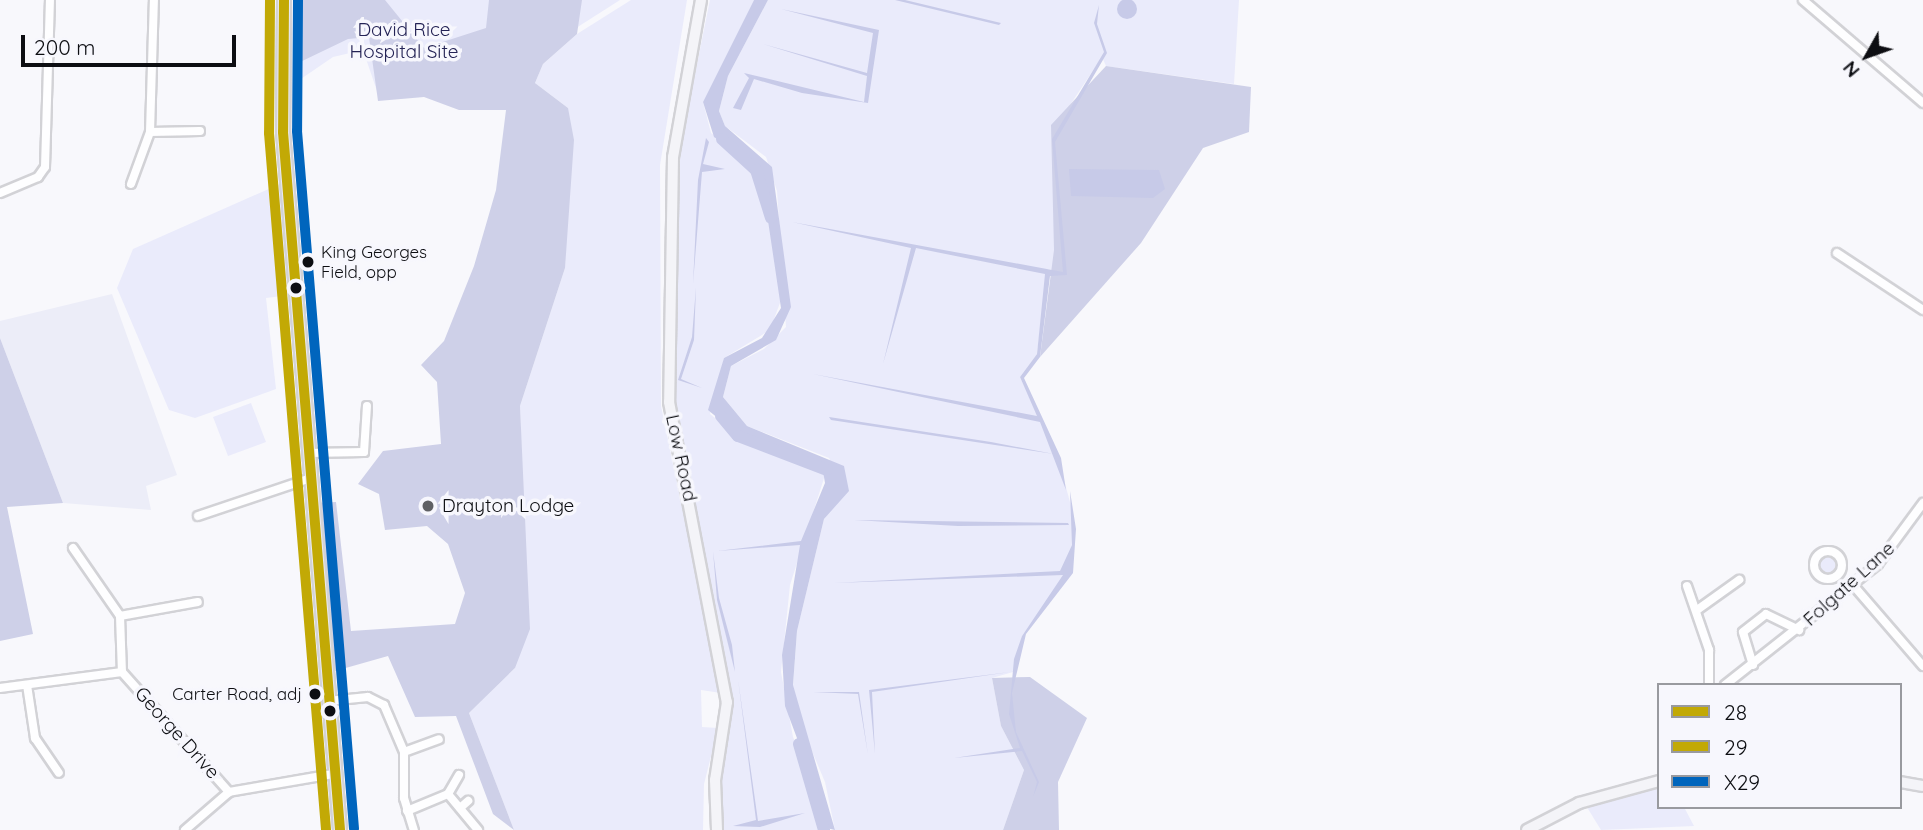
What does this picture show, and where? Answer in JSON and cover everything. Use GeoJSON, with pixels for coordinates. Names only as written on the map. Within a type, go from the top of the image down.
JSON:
{"type":"FeatureCollection","features":[{"type":"Feature","properties":{"kind":"main road"},"geometry":{"type":"LineString","coordinates":[[284,0],[283,132],[326,701],[340,830]]}},
{"type":"Feature","properties":{"kind":"street"},"geometry":{"type":"LineString","coordinates":[[0,193],[38,177],[45,167],[50,0]]}},
{"type":"Feature","properties":{"kind":"street"},"geometry":{"type":"LineString","coordinates":[[130,179],[150,132],[154,0]]}},
{"type":"Feature","properties":{"kind":"street","name":"Low Road"},"geometry":{"type":"LineString","coordinates":[[701,0],[673,157],[669,402],[727,702],[715,780],[717,830]]}},
{"type":"Feature","properties":{"kind":"street"},"geometry":{"type":"LineString","coordinates":[[1803,0],[1923,103]]}},
{"type":"Feature","properties":{"kind":"street"},"geometry":{"type":"LineString","coordinates":[[150,132],[198,135]]}},
{"type":"Feature","properties":{"kind":"street"},"geometry":{"type":"LineString","coordinates":[[1837,253],[1923,310]]}},
{"type":"Feature","properties":{"kind":"street"},"geometry":{"type":"LineString","coordinates":[[309,453],[364,452],[370,410]]}},
{"type":"Feature","properties":{"kind":"street"},"geometry":{"type":"LineString","coordinates":[[198,516],[310,478]]}},
{"type":"Feature","properties":{"kind":"street","name":"Folgate Lane"},"geometry":{"type":"LineString","coordinates":[[1728,683],[1851,587],[1893,548],[1923,503]]}},
{"type":"Feature","properties":{"kind":"street"},"geometry":{"type":"LineString","coordinates":[[73,548],[120,616],[122,672]]}},
{"type":"Feature","properties":{"kind":"street"},"geometry":{"type":"LineString","coordinates":[[1838,576],[1923,666]]}},
{"type":"Feature","properties":{"kind":"street"},"geometry":{"type":"LineString","coordinates":[[1697,610],[1739,580]]}},
{"type":"Feature","properties":{"kind":"street"},"geometry":{"type":"LineString","coordinates":[[1698,585],[1688,588],[1709,650],[1709,683]]}},
{"type":"Feature","properties":{"kind":"street"},"geometry":{"type":"LineString","coordinates":[[120,616],[198,602]]}},
{"type":"Feature","properties":{"kind":"street","name":"Folgate Lane"},"geometry":{"type":"LineString","coordinates":[[1752,665],[1743,632],[1766,614],[1799,630]]}},
{"type":"Feature","properties":{"kind":"street","name":"George Drive"},"geometry":{"type":"LineString","coordinates":[[0,688],[122,672],[229,792]]}},
{"type":"Feature","properties":{"kind":"street"},"geometry":{"type":"LineString","coordinates":[[27,685],[35,738],[59,773]]}},
{"type":"Feature","properties":{"kind":"street"},"geometry":{"type":"LineString","coordinates":[[326,701],[377,700],[404,752],[407,811],[414,830]]}},
{"type":"Feature","properties":{"kind":"street"},"geometry":{"type":"LineString","coordinates":[[404,752],[439,739]]}},
{"type":"Feature","properties":{"kind":"street"},"geometry":{"type":"LineString","coordinates":[[185,830],[229,792],[332,774]]}},
{"type":"Feature","properties":{"kind":"street"},"geometry":{"type":"LineString","coordinates":[[407,811],[448,794],[459,775]]}},
{"type":"Feature","properties":{"kind":"street"},"geometry":{"type":"LineString","coordinates":[[1527,830],[1579,803],[1657,782]]}},
{"type":"Feature","properties":{"kind":"street"},"geometry":{"type":"LineString","coordinates":[[1902,782],[1923,786]]}},
{"type":"Feature","properties":{"kind":"street"},"geometry":{"type":"LineString","coordinates":[[448,794],[478,830]]}},
{"type":"Feature","properties":{"kind":"street"},"geometry":{"type":"LineString","coordinates":[[460,808],[468,801]]}},
{"type":"Feature","properties":{"kind":"shaded area"},"geometry":{"type":"Polygon","coordinates":[[[1127,-1],[1134,2],[1137,9],[1134,16],[1127,19],[1120,16],[1117,9],[1120,2],[1127,-1]]]}},
{"type":"Feature","properties":{"kind":"shaded area"},"geometry":{"type":"Polygon","coordinates":[[[754,0],[768,0],[728,76],[719,111],[725,126],[772,167],[791,307],[776,340],[731,366],[723,397],[747,426],[844,466],[849,491],[824,519],[797,631],[793,685],[835,830],[822,827],[816,789],[785,706],[782,655],[800,545],[717,551],[801,541],[825,483],[823,471],[809,460],[742,438],[708,410],[724,358],[762,338],[781,308],[760,167],[714,137],[703,102],[754,0]]]}},
{"type":"Feature","properties":{"kind":"shaded area"},"geometry":{"type":"Polygon","coordinates":[[[895,0],[905,0],[1001,23],[999,25],[895,0]]]}},
{"type":"Feature","properties":{"kind":"shaded area"},"geometry":{"type":"Polygon","coordinates":[[[1099,5],[1097,24],[1107,53],[1055,142],[1067,275],[1050,276],[1040,357],[1024,378],[1061,458],[1066,490],[1040,422],[813,374],[1037,416],[1020,377],[1037,354],[1045,274],[916,248],[883,364],[911,248],[792,222],[1063,272],[1052,139],[1104,52],[1094,23],[1099,5]]]}},
{"type":"Feature","properties":{"kind":"shaded area"},"geometry":{"type":"Polygon","coordinates":[[[781,9],[879,30],[868,103],[802,93],[754,79],[741,110],[733,108],[749,78],[744,73],[864,102],[867,76],[763,44],[867,73],[873,33],[781,9]]]}},
{"type":"Feature","properties":{"kind":"shaded area"},"geometry":{"type":"Polygon","coordinates":[[[706,138],[709,142],[703,164],[725,169],[702,172],[693,284],[698,180],[706,138]]]}},
{"type":"Feature","properties":{"kind":"shaded area"},"geometry":{"type":"Polygon","coordinates":[[[1069,169],[1159,170],[1165,189],[1153,198],[1071,196],[1069,169]]]}},
{"type":"Feature","properties":{"kind":"shaded area"},"geometry":{"type":"Polygon","coordinates":[[[696,287],[694,340],[681,379],[702,388],[678,380],[692,337],[696,287]]]}},
{"type":"Feature","properties":{"kind":"shaded area"},"geometry":{"type":"Polygon","coordinates":[[[112,294],[177,475],[146,486],[151,510],[63,503],[0,338],[0,321],[112,294]]]}},
{"type":"Feature","properties":{"kind":"shaded area"},"geometry":{"type":"Polygon","coordinates":[[[829,417],[991,442],[1054,454],[831,420],[829,417]]]}},
{"type":"Feature","properties":{"kind":"shaded area"},"geometry":{"type":"Polygon","coordinates":[[[1070,491],[1076,529],[1073,573],[1026,634],[1012,693],[1016,732],[1039,782],[1033,797],[1037,782],[1022,751],[954,758],[1020,748],[1009,714],[1014,659],[1022,636],[1063,575],[834,583],[1060,571],[1072,545],[1070,491]]]}},
{"type":"Feature","properties":{"kind":"shaded area"},"geometry":{"type":"Polygon","coordinates":[[[854,520],[1068,523],[1069,525],[958,526],[854,520]]]}},
{"type":"Feature","properties":{"kind":"shaded area"},"geometry":{"type":"Polygon","coordinates":[[[713,551],[719,598],[732,645],[735,672],[717,600],[713,551]]]}},
{"type":"Feature","properties":{"kind":"shaded area"},"geometry":{"type":"Polygon","coordinates":[[[1010,672],[872,692],[875,754],[869,690],[1010,672]]]}},
{"type":"Feature","properties":{"kind":"shaded area"},"geometry":{"type":"Polygon","coordinates":[[[738,679],[758,821],[805,813],[760,827],[733,826],[756,820],[738,679]]]}},
{"type":"Feature","properties":{"kind":"shaded area"},"geometry":{"type":"Polygon","coordinates":[[[813,692],[859,692],[868,755],[858,694],[813,692]]]}},
{"type":"Feature","properties":{"kind":"green space","name":"David Rice Hospital Site"},"geometry":{"type":"Polygon","coordinates":[[[295,0],[620,0],[562,37],[379,97],[363,50],[333,57],[295,83],[295,0]]]}},
{"type":"Feature","properties":{"kind":"green space"},"geometry":{"type":"Polygon","coordinates":[[[300,0],[385,0],[424,48],[486,28],[489,0],[582,0],[577,34],[543,64],[535,83],[568,108],[574,140],[565,268],[520,406],[530,629],[515,668],[469,713],[514,830],[493,814],[456,716],[415,717],[388,656],[328,673],[316,503],[336,502],[351,631],[455,624],[465,593],[448,544],[427,526],[385,530],[379,494],[358,484],[383,451],[441,444],[437,382],[421,365],[444,341],[474,266],[496,190],[506,110],[459,110],[424,97],[378,101],[369,37],[348,39],[298,63],[300,0]]]}},
{"type":"Feature","properties":{"kind":"green space"},"geometry":{"type":"Polygon","coordinates":[[[631,0],[687,0],[660,165],[661,406],[721,693],[701,690],[702,727],[718,728],[704,784],[703,830],[514,830],[469,713],[515,668],[524,546],[520,406],[565,268],[568,108],[535,83],[543,64],[577,34],[631,0]]]}},
{"type":"Feature","properties":{"kind":"green space"},"geometry":{"type":"Polygon","coordinates":[[[710,0],[754,0],[703,102],[711,133],[760,167],[781,300],[770,330],[724,358],[710,414],[730,430],[809,460],[825,475],[790,585],[781,672],[793,737],[816,789],[824,830],[721,830],[719,784],[732,713],[722,640],[677,431],[673,372],[679,152],[710,0]]]}},
{"type":"Feature","properties":{"kind":"green space"},"geometry":{"type":"Polygon","coordinates":[[[768,0],[1239,0],[1234,84],[1106,66],[1102,57],[1066,111],[1063,272],[1047,269],[1037,354],[1020,377],[1058,458],[1073,513],[1072,545],[1062,580],[1022,636],[1013,672],[992,678],[1001,726],[1024,770],[1003,830],[835,830],[825,782],[803,730],[793,686],[797,631],[824,519],[843,493],[829,458],[747,426],[723,397],[731,366],[764,349],[786,327],[777,191],[766,157],[725,126],[719,111],[728,76],[768,0]]]}},
{"type":"Feature","properties":{"kind":"green space"},"geometry":{"type":"Polygon","coordinates":[[[1106,66],[1251,87],[1249,132],[1203,148],[1141,243],[1040,357],[1054,250],[1051,125],[1106,66]]]}},
{"type":"Feature","properties":{"kind":"green space"},"geometry":{"type":"Polygon","coordinates":[[[280,184],[290,295],[266,298],[276,389],[195,418],[169,410],[117,288],[133,249],[280,184]]]}},
{"type":"Feature","properties":{"kind":"green space"},"geometry":{"type":"Polygon","coordinates":[[[0,338],[63,503],[7,507],[33,634],[0,641],[0,338]]]}},
{"type":"Feature","properties":{"kind":"green space"},"geometry":{"type":"Polygon","coordinates":[[[251,403],[266,442],[228,456],[213,417],[251,403]]]}},
{"type":"Feature","properties":{"kind":"green space"},"geometry":{"type":"Polygon","coordinates":[[[1828,554],[1836,557],[1839,565],[1836,573],[1828,576],[1820,573],[1817,565],[1820,557],[1828,554]]]}},
{"type":"Feature","properties":{"kind":"green space"},"geometry":{"type":"Polygon","coordinates":[[[1030,677],[1087,718],[1058,782],[1059,830],[1003,830],[1024,770],[1001,726],[992,678],[1030,677]]]}},
{"type":"Feature","properties":{"kind":"green space"},"geometry":{"type":"Polygon","coordinates":[[[1657,786],[1657,809],[1685,809],[1694,826],[1601,830],[1585,804],[1657,786]]]}},
{"type":"Feature","properties":{"kind":"waterway"},"geometry":{"type":"LineString","coordinates":[[722,139],[756,170],[771,218]]}},
{"type":"Feature","properties":{"kind":"waterway"},"geometry":{"type":"LineString","coordinates":[[721,416],[738,436],[827,470]]}},
{"type":"Feature","properties":{"kind":"waterway"},"geometry":{"type":"LineString","coordinates":[[799,744],[824,830]]}},
{"type":"Feature","properties":{"kind":"transit line","name":"29"},"geometry":{"type":"LineString","coordinates":[[270,0],[269,133],[326,830]]}},
{"type":"Feature","properties":{"kind":"transit line","name":"28"},"geometry":{"type":"LineString","coordinates":[[284,0],[283,132],[340,830]]}},
{"type":"Feature","properties":{"kind":"transit line","name":"X29"},"geometry":{"type":"LineString","coordinates":[[298,0],[297,131],[354,829]]}},
{"type":"Feature","properties":{"kind":"place","name":"King Georges Field, opp"},"geometry":{"type":"Point","coordinates":[308,262]}},
{"type":"Feature","properties":{"kind":"place","name":"Drayton Lodge"},"geometry":{"type":"Point","coordinates":[428,506]}},
{"type":"Feature","properties":{"kind":"place","name":"Carter Road, adj"},"geometry":{"type":"Point","coordinates":[315,694]}}]}
